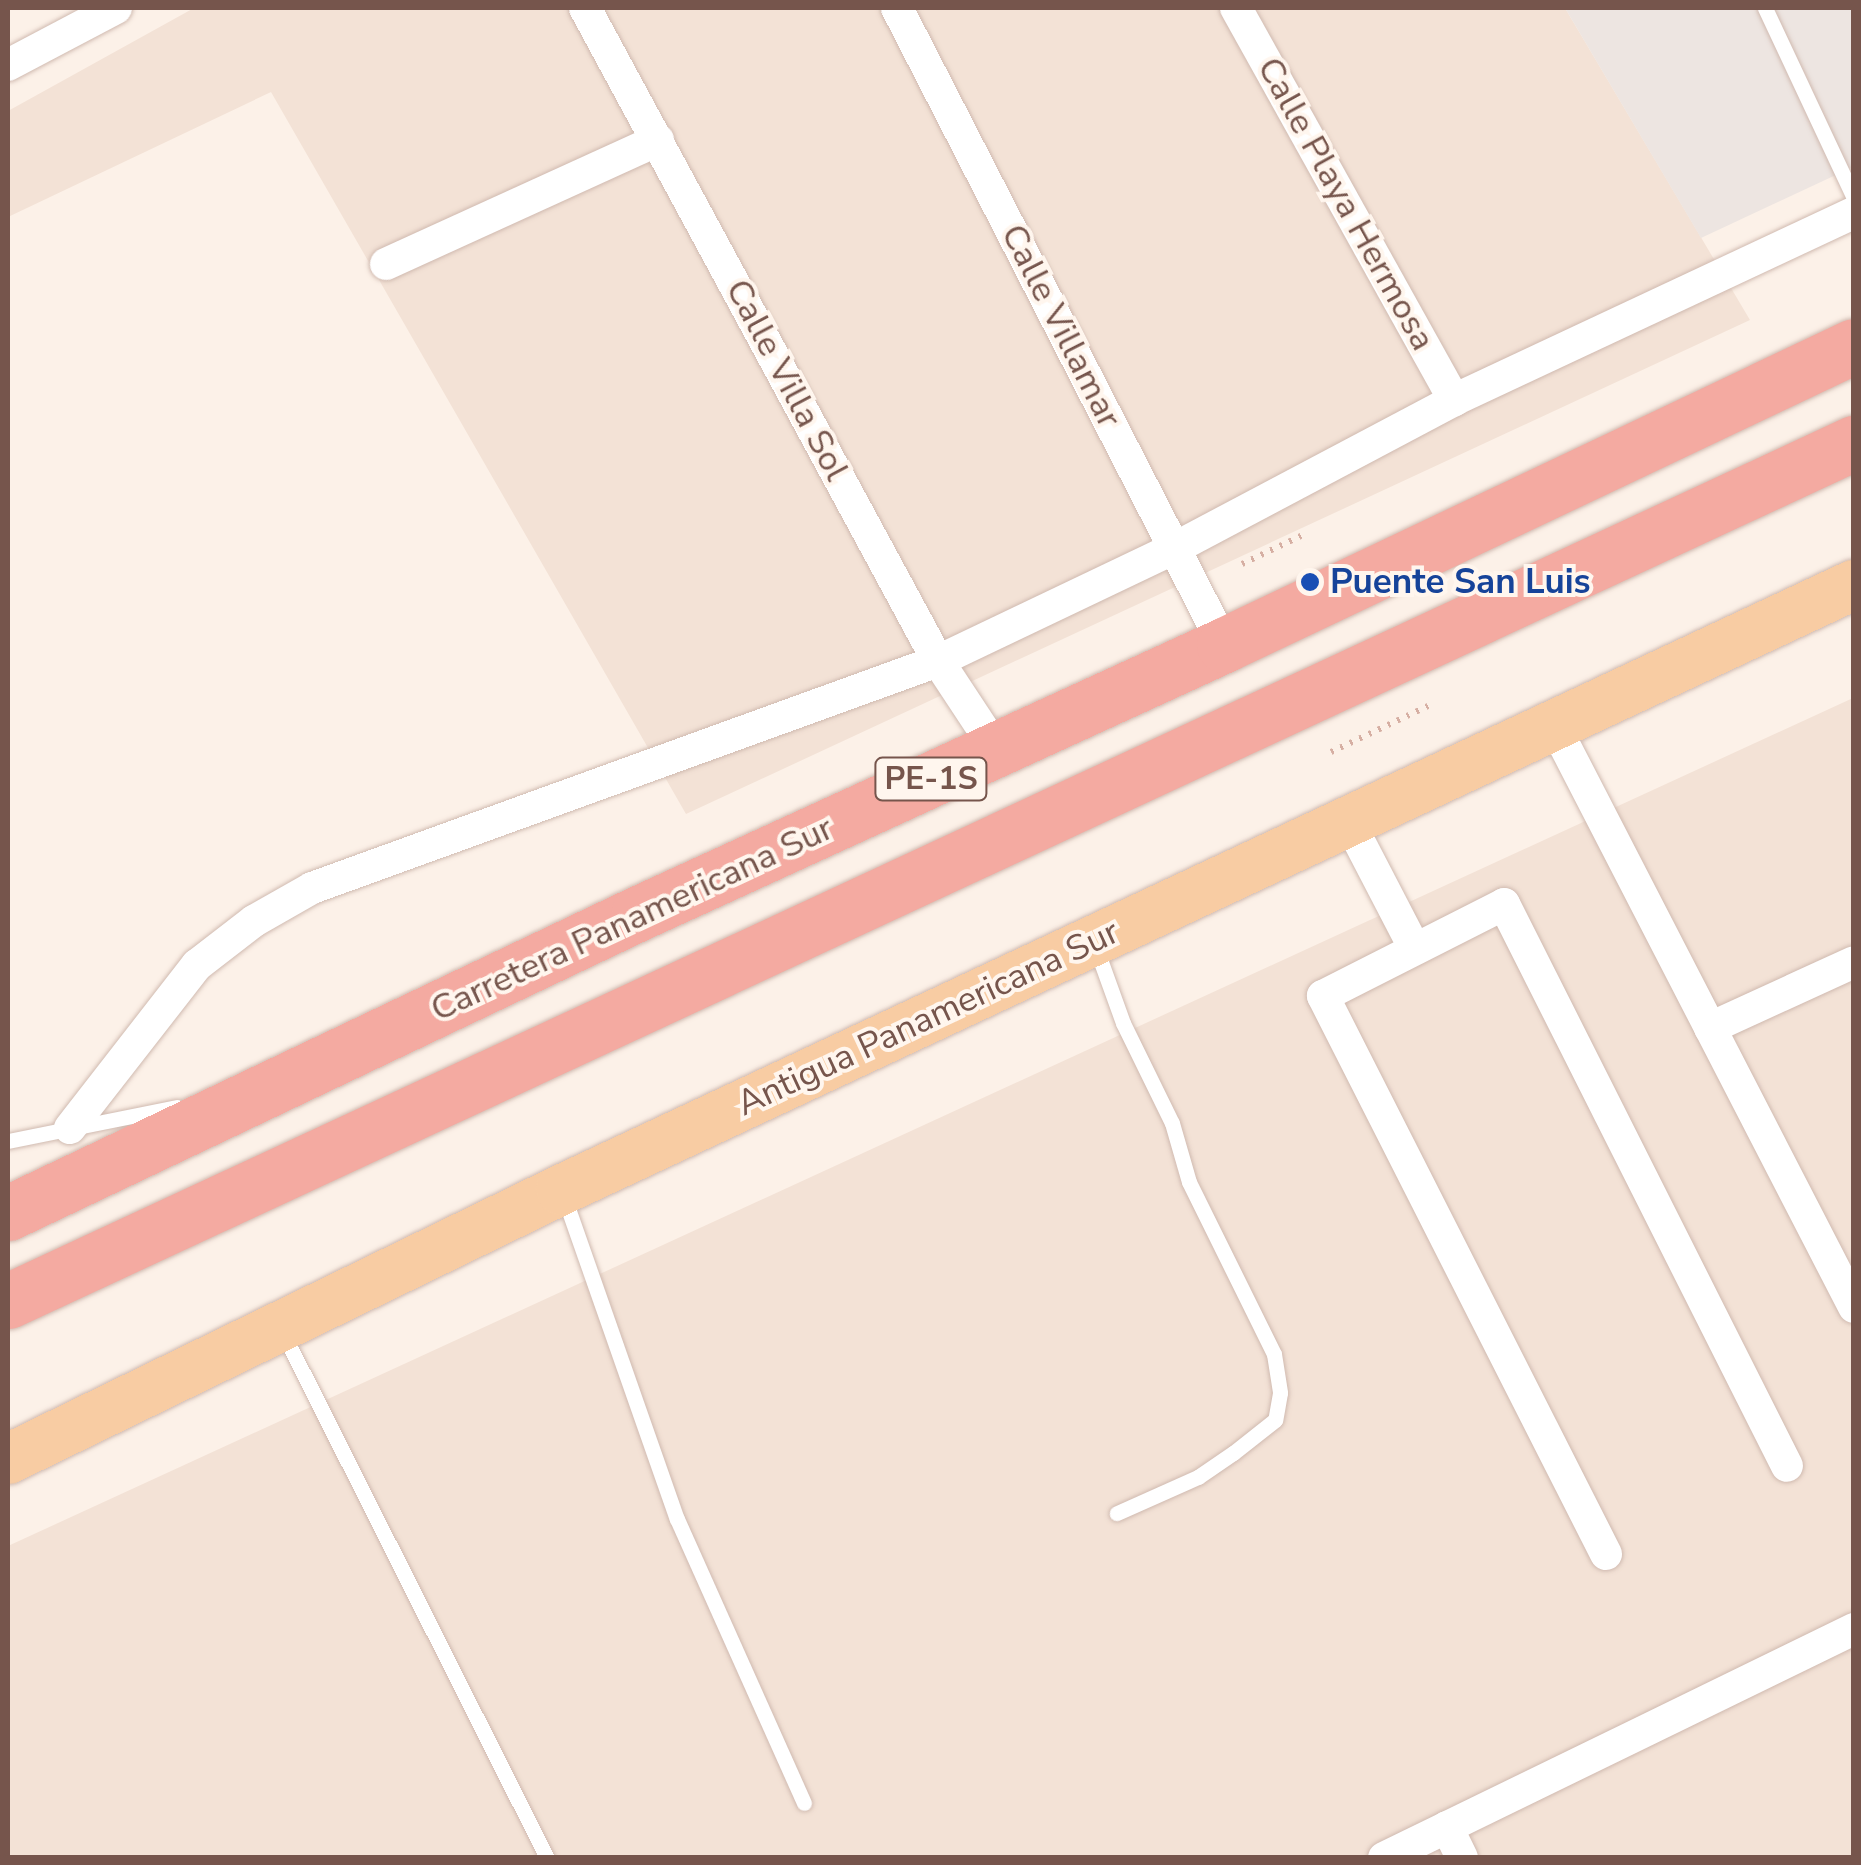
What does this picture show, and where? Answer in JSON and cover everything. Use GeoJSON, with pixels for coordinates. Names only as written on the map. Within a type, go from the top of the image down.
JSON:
{"type":"FeatureCollection","features":[{"type":"Feature","properties":{"kind":"highway","name":"Carretera Panamericana Sur"},"geometry":{"type":"LineString","coordinates":[[8,1213],[639,913],[1224,646],[1854,346]]}},
{"type":"Feature","properties":{"kind":"highway","name":"PE-1S"},"geometry":{"type":"LineString","coordinates":[[8,1301],[1854,443]]}},
{"type":"Feature","properties":{"kind":"main road","name":"Antigua Panamericana Sur"},"geometry":{"type":"LineString","coordinates":[[8,1459],[561,1190],[1854,585]]}},
{"type":"Feature","properties":{"kind":"street"},"geometry":{"type":"LineString","coordinates":[[8,65],[116,8]]}},
{"type":"Feature","properties":{"kind":"street","name":"Calle Villa Sol"},"geometry":{"type":"LineString","coordinates":[[585,8],[938,662],[996,749]]}},
{"type":"Feature","properties":{"kind":"street","name":"Calle Villamar"},"geometry":{"type":"LineString","coordinates":[[897,8],[1224,646]]}},
{"type":"Feature","properties":{"kind":"street","name":"Calle Playa Hermosa"},"geometry":{"type":"LineString","coordinates":[[1236,8],[1454,400]]}},
{"type":"Feature","properties":{"kind":"street"},"geometry":{"type":"LineString","coordinates":[[386,264],[658,140]]}},
{"type":"Feature","properties":{"kind":"street"},"geometry":{"type":"LineString","coordinates":[[70,1128],[197,965],[254,921],[312,888],[938,662],[1175,548],[1454,400],[1854,213]]}},
{"type":"Feature","properties":{"kind":"street"},"geometry":{"type":"LineString","coordinates":[[1553,723],[1710,1028],[1846,1273],[1854,1308]]}},
{"type":"Feature","properties":{"kind":"street"},"geometry":{"type":"LineString","coordinates":[[1348,820],[1416,948]]}},
{"type":"Feature","properties":{"kind":"street"},"geometry":{"type":"LineString","coordinates":[[1606,1554],[1324,996],[1504,904],[1788,1466]]}},
{"type":"Feature","properties":{"kind":"street"},"geometry":{"type":"LineString","coordinates":[[1710,1028],[1854,962]]}},
{"type":"Feature","properties":{"kind":"street"},"geometry":{"type":"LineString","coordinates":[[1384,1858],[1854,1629]]}},
{"type":"Feature","properties":{"kind":"street"},"geometry":{"type":"LineString","coordinates":[[1447,1827],[1462,1858]]}},
{"type":"Feature","properties":{"kind":"lane"},"geometry":{"type":"LineString","coordinates":[[1765,8],[1853,196]]}},
{"type":"Feature","properties":{"kind":"lane"},"geometry":{"type":"LineString","coordinates":[[1093,940],[1123,1024],[1172,1123],[1189,1182],[1274,1354],[1280,1393],[1275,1420],[1234,1452],[1198,1477],[1117,1512]]}},
{"type":"Feature","properties":{"kind":"lane"},"geometry":{"type":"LineString","coordinates":[[8,1141],[280,1087]]}},
{"type":"Feature","properties":{"kind":"lane"},"geometry":{"type":"LineString","coordinates":[[561,1190],[677,1519],[804,1803]]}},
{"type":"Feature","properties":{"kind":"lane"},"geometry":{"type":"LineString","coordinates":[[280,1327],[548,1858]]}},
{"type":"Feature","properties":{"kind":"path"},"geometry":{"type":"LineString","coordinates":[[1242,564],[1307,533]]}},
{"type":"Feature","properties":{"kind":"path"},"geometry":{"type":"LineString","coordinates":[[1330,752],[1432,704]]}},
{"type":"Feature","properties":{"kind":"shaded area"},"geometry":{"type":"Polygon","coordinates":[[[194,8],[1565,8],[1750,320],[686,814],[271,92],[8,217],[8,111],[194,8]]]}},
{"type":"Feature","properties":{"kind":"shaded area"},"geometry":{"type":"Polygon","coordinates":[[[1565,8],[1853,8],[1853,167],[1701,238],[1565,8]]]}},
{"type":"Feature","properties":{"kind":"shaded area"},"geometry":{"type":"Polygon","coordinates":[[[1853,698],[1853,1857],[8,1857],[8,1546],[1853,698]]]}},
{"type":"Feature","properties":{"kind":"place","name":"Puente San Luis"},"geometry":{"type":"Point","coordinates":[1310,582]}}]}
